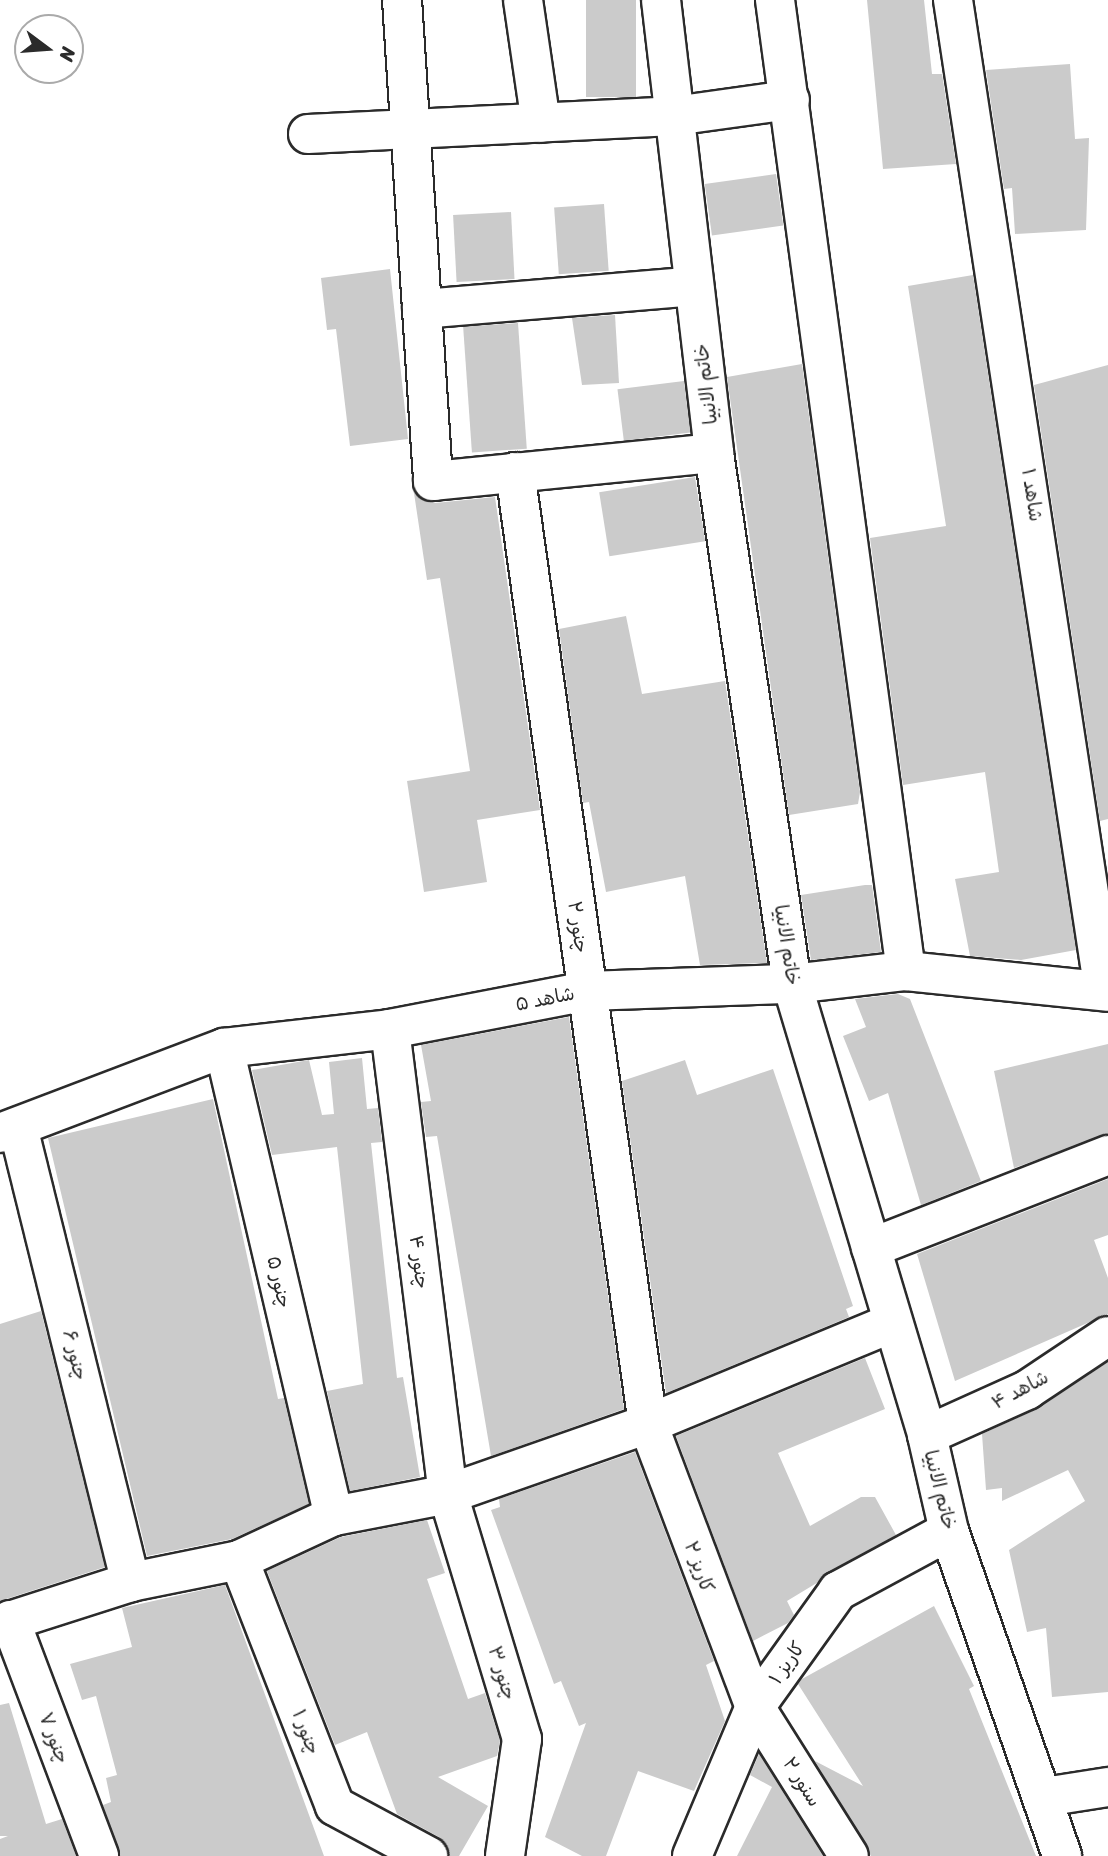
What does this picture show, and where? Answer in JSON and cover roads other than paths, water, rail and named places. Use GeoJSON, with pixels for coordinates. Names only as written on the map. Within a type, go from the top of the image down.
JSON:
{"type":"FeatureCollection","features":[{"type":"Feature","properties":{"kind":"street"},"geometry":{"type":"LineString","coordinates":[[402,0],[433,481],[714,453]]}},
{"type":"Feature","properties":{"kind":"street"},"geometry":{"type":"LineString","coordinates":[[523,0],[541,123]]}},
{"type":"Feature","properties":{"kind":"street","name":"خاتم الانبیا"},"geometry":{"type":"LineString","coordinates":[[661,0],[714,453],[792,984],[927,1435],[949,1531],[1044,1797],[1062,1856]]}},
{"type":"Feature","properties":{"kind":"street"},"geometry":{"type":"LineString","coordinates":[[775,0],[906,971]]}},
{"type":"Feature","properties":{"kind":"street","name":"شاهد ۱"},"geometry":{"type":"LineString","coordinates":[[953,0],[1106,991]]}},
{"type":"Feature","properties":{"kind":"street"},"geometry":{"type":"LineString","coordinates":[[308,134],[674,116],[790,100]]}},
{"type":"Feature","properties":{"kind":"street"},"geometry":{"type":"LineString","coordinates":[[422,309],[694,286]]}},
{"type":"Feature","properties":{"kind":"street","name":"چنور ۲"},"geometry":{"type":"LineString","coordinates":[[515,472],[648,1424]]}},
{"type":"Feature","properties":{"kind":"street","name":"شاهد ۵"},"geometry":{"type":"LineString","coordinates":[[9,1130],[224,1048],[390,1029],[587,991],[792,984],[906,971],[1106,991]]}},
{"type":"Feature","properties":{"kind":"street","name":"چنور ۴"},"geometry":{"type":"LineString","coordinates":[[390,1029],[448,1494]]}},
{"type":"Feature","properties":{"kind":"street","name":"چنور ۵"},"geometry":{"type":"LineString","coordinates":[[224,1048],[334,1517]]}},
{"type":"Feature","properties":{"kind":"street","name":"چنور ۶"},"geometry":{"type":"LineString","coordinates":[[9,1130],[131,1583]]}},
{"type":"Feature","properties":{"kind":"street"},"geometry":{"type":"LineString","coordinates":[[871,1248],[1108,1155]]}},
{"type":"Feature","properties":{"kind":"street"},"geometry":{"type":"LineString","coordinates":[[5,1622],[131,1583],[239,1560],[334,1517],[448,1494],[648,1424],[892,1323]]}},
{"type":"Feature","properties":{"kind":"street","name":"شاهد ۴"},"geometry":{"type":"LineString","coordinates":[[927,1435],[1027,1390],[1108,1336]]}},
{"type":"Feature","properties":{"kind":"street","name":"کاریز ۲"},"geometry":{"type":"LineString","coordinates":[[648,1424],[755,1707]]}},
{"type":"Feature","properties":{"kind":"street","name":"چنور ۳"},"geometry":{"type":"LineString","coordinates":[[448,1494],[522,1739],[505,1856]]}},
{"type":"Feature","properties":{"kind":"street","name":"کاریز ۱"},"geometry":{"type":"LineString","coordinates":[[692,1856],[755,1707],[838,1591],[949,1531]]}},
{"type":"Feature","properties":{"kind":"street","name":"چنور ۱"},"geometry":{"type":"LineString","coordinates":[[239,1560],[335,1806],[428,1856]]}},
{"type":"Feature","properties":{"kind":"street","name":"چنور ۷"},"geometry":{"type":"LineString","coordinates":[[5,1622],[99,1856]]}},
{"type":"Feature","properties":{"kind":"street","name":"سنور ۲"},"geometry":{"type":"LineString","coordinates":[[755,1707],[849,1856]]}},
{"type":"Feature","properties":{"kind":"street"},"geometry":{"type":"LineString","coordinates":[[1044,1797],[1108,1787]]}}]}
